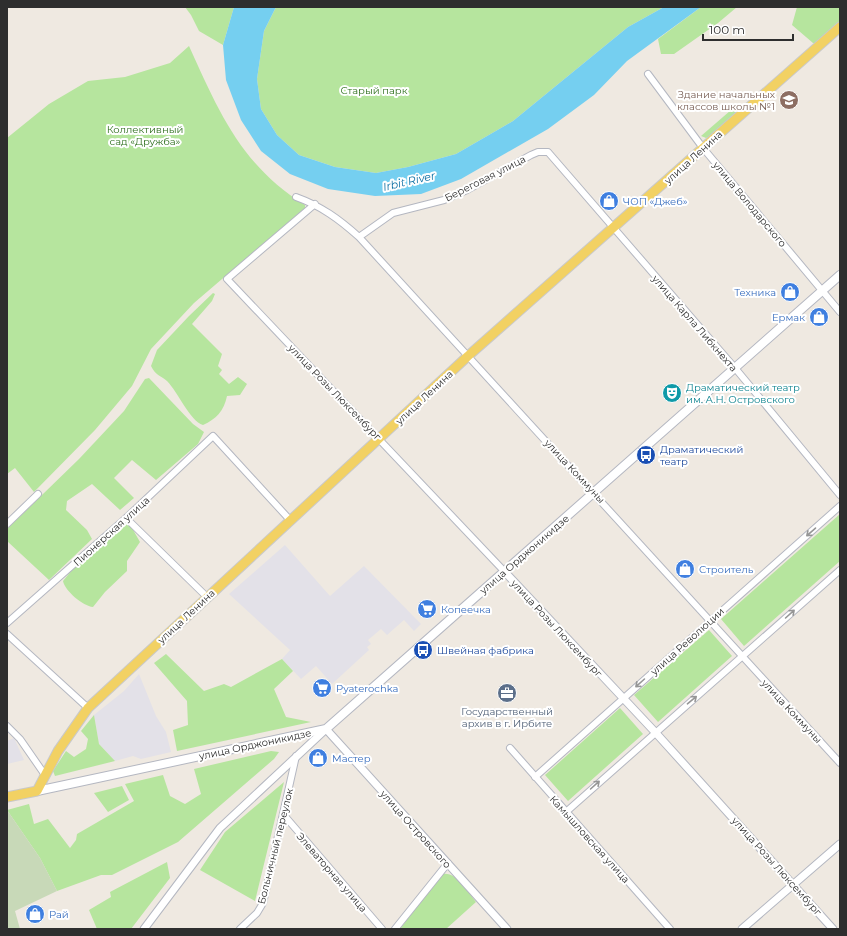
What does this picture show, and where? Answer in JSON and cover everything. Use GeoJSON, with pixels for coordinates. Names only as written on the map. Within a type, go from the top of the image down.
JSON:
{"type":"FeatureCollection","features":[{"type":"Feature","properties":{"kind":"main road","name":"улица Ленина"},"geometry":{"type":"LineString","coordinates":[[37,791],[69,732],[88,708],[468,356],[840,27]]}},
{"type":"Feature","properties":{"kind":"main road","name":"улица Орджоникидзе"},"geometry":{"type":"LineString","coordinates":[[7,797],[326,729],[840,275]]}},
{"type":"Feature","properties":{"kind":"street","name":"улица Володарского"},"geometry":{"type":"LineString","coordinates":[[648,74],[703,148],[840,312]]}},
{"type":"Feature","properties":{"kind":"street","name":"Береговая улица"},"geometry":{"type":"LineString","coordinates":[[359,237],[393,213],[444,200],[467,190],[531,155],[538,152],[548,152]]}},
{"type":"Feature","properties":{"kind":"street","name":"улица Карла Либкнехта"},"geometry":{"type":"LineString","coordinates":[[548,152],[735,368],[840,495]]}},
{"type":"Feature","properties":{"kind":"street","name":"улица Коммуны"},"geometry":{"type":"LineString","coordinates":[[296,197],[315,204],[337,217],[359,237],[594,492],[840,763]]}},
{"type":"Feature","properties":{"kind":"street","name":"улица Розы Люксембург"},"geometry":{"type":"LineString","coordinates":[[315,204],[227,279],[379,438],[655,732],[833,929]]}},
{"type":"Feature","properties":{"kind":"street","name":"Пионерская улица"},"geometry":{"type":"LineString","coordinates":[[7,623],[126,518],[213,436],[290,520]]}},
{"type":"Feature","properties":{"kind":"street"},"geometry":{"type":"LineString","coordinates":[[7,524],[38,494]]}},
{"type":"Feature","properties":{"kind":"street","name":"улица Революции"},"geometry":{"type":"LineString","coordinates":[[535,777],[840,506]]}},
{"type":"Feature","properties":{"kind":"street"},"geometry":{"type":"LineString","coordinates":[[126,518],[207,597]]}},
{"type":"Feature","properties":{"kind":"street"},"geometry":{"type":"LineString","coordinates":[[566,812],[840,570]]}},
{"type":"Feature","properties":{"kind":"street"},"geometry":{"type":"LineString","coordinates":[[7,634],[88,708]]}},
{"type":"Feature","properties":{"kind":"street"},"geometry":{"type":"LineString","coordinates":[[7,726],[20,739],[45,775]]}},
{"type":"Feature","properties":{"kind":"street"},"geometry":{"type":"LineString","coordinates":[[144,929],[220,828],[326,729]]}},
{"type":"Feature","properties":{"kind":"street","name":"улица Островского"},"geometry":{"type":"LineString","coordinates":[[326,729],[508,929]]}},
{"type":"Feature","properties":{"kind":"street","name":"Камышловская улица"},"geometry":{"type":"LineString","coordinates":[[510,748],[670,929]]}},
{"type":"Feature","properties":{"kind":"street","name":"Больничный переулок"},"geometry":{"type":"LineString","coordinates":[[240,929],[257,913],[263,904],[296,756]]}},
{"type":"Feature","properties":{"kind":"street","name":"Элеваторная улица"},"geometry":{"type":"LineString","coordinates":[[283,814],[382,929]]}},
{"type":"Feature","properties":{"kind":"street"},"geometry":{"type":"LineString","coordinates":[[742,929],[792,884],[840,844]]}},
{"type":"Feature","properties":{"kind":"street"},"geometry":{"type":"LineString","coordinates":[[395,929],[448,863]]}},
{"type":"Feature","properties":{"kind":"shaded area","name":"Швейная фабрика"},"geometry":{"type":"Polygon","coordinates":[[[285,545],[330,596],[364,566],[421,624],[414,631],[404,620],[387,635],[381,629],[368,640],[371,644],[367,647],[369,650],[332,684],[316,666],[301,679],[282,659],[290,650],[229,594],[285,545]]]}},
{"type":"Feature","properties":{"kind":"shaded area"},"geometry":{"type":"Polygon","coordinates":[[[139,674],[156,716],[166,732],[171,752],[141,759],[133,756],[115,761],[99,744],[94,715],[124,691],[139,674]]]}},
{"type":"Feature","properties":{"kind":"shaded area"},"geometry":{"type":"Polygon","coordinates":[[[14,738],[24,760],[7,764],[7,741],[14,738]]]}},
{"type":"Feature","properties":{"kind":"green space"},"geometry":{"type":"Polygon","coordinates":[[[185,7],[234,7],[223,45],[199,31],[185,7]]]}},
{"type":"Feature","properties":{"kind":"green space","name":"Старый парк"},"geometry":{"type":"Polygon","coordinates":[[[276,7],[664,7],[628,27],[513,121],[456,154],[408,167],[376,173],[335,167],[299,155],[277,135],[261,109],[257,79],[264,31],[276,7]]]}},
{"type":"Feature","properties":{"kind":"green space"},"geometry":{"type":"Polygon","coordinates":[[[701,7],[737,7],[718,23],[674,54],[661,54],[658,39],[701,7]]]}},
{"type":"Feature","properties":{"kind":"green space"},"geometry":{"type":"Polygon","coordinates":[[[797,7],[840,7],[840,21],[816,43],[813,43],[792,25],[797,7]]]}},
{"type":"Feature","properties":{"kind":"green space","name":"Коллективный сад «Дружба»"},"geometry":{"type":"Polygon","coordinates":[[[189,46],[222,115],[248,155],[264,173],[305,205],[305,208],[194,303],[151,349],[132,386],[95,430],[34,492],[15,468],[7,474],[7,138],[49,104],[88,81],[125,77],[170,63],[189,46]]]}},
{"type":"Feature","properties":{"kind":"green space"},"geometry":{"type":"Polygon","coordinates":[[[738,104],[741,108],[710,136],[706,138],[701,136],[738,104]]]}},
{"type":"Feature","properties":{"kind":"green space"},"geometry":{"type":"Polygon","coordinates":[[[213,293],[215,294],[212,301],[192,324],[222,354],[218,366],[222,370],[219,374],[229,384],[238,377],[247,384],[240,395],[227,396],[224,406],[219,414],[203,425],[193,418],[167,381],[156,374],[151,366],[157,350],[213,293]]]}},
{"type":"Feature","properties":{"kind":"green space"},"geometry":{"type":"Polygon","coordinates":[[[149,378],[193,424],[204,432],[198,444],[156,480],[132,460],[114,478],[134,498],[120,510],[92,484],[67,501],[66,510],[87,530],[92,539],[49,580],[7,541],[7,529],[79,459],[124,411],[145,379],[149,378]]]}},
{"type":"Feature","properties":{"kind":"green space"},"geometry":{"type":"Polygon","coordinates":[[[840,514],[840,561],[744,646],[721,619],[840,514]]]}},
{"type":"Feature","properties":{"kind":"green space"},"geometry":{"type":"Polygon","coordinates":[[[127,524],[132,528],[140,542],[127,561],[127,571],[105,592],[93,607],[84,604],[67,589],[63,581],[72,570],[121,526],[127,524]]]}},
{"type":"Feature","properties":{"kind":"green space"},"geometry":{"type":"Polygon","coordinates":[[[709,630],[732,656],[658,722],[634,695],[709,630]]]}},
{"type":"Feature","properties":{"kind":"green space"},"geometry":{"type":"Polygon","coordinates":[[[166,654],[204,691],[224,684],[231,687],[282,659],[293,671],[274,689],[286,717],[311,722],[177,751],[173,730],[188,725],[187,701],[154,663],[166,654]]]}},
{"type":"Feature","properties":{"kind":"green space"},"geometry":{"type":"Polygon","coordinates":[[[620,708],[643,734],[568,801],[545,775],[620,708]]]}},
{"type":"Feature","properties":{"kind":"green space"},"geometry":{"type":"Polygon","coordinates":[[[94,715],[99,744],[115,761],[55,776],[53,771],[66,751],[74,757],[86,749],[88,739],[81,731],[94,715]]]}},
{"type":"Feature","properties":{"kind":"green space"},"geometry":{"type":"Polygon","coordinates":[[[271,751],[279,752],[274,759],[178,842],[112,875],[101,875],[57,891],[40,858],[7,810],[29,804],[34,824],[48,819],[70,848],[76,840],[77,834],[134,801],[125,784],[163,775],[170,796],[185,804],[201,794],[194,769],[271,751]]]}},
{"type":"Feature","properties":{"kind":"green space"},"geometry":{"type":"Polygon","coordinates":[[[284,782],[255,901],[200,870],[225,832],[284,782]]]}},
{"type":"Feature","properties":{"kind":"green space"},"geometry":{"type":"Polygon","coordinates":[[[122,786],[129,800],[108,812],[94,793],[122,786]]]}},
{"type":"Feature","properties":{"kind":"green space"},"geometry":{"type":"Polygon","coordinates":[[[7,810],[40,858],[57,891],[15,911],[20,929],[7,929],[7,810]]]}},
{"type":"Feature","properties":{"kind":"green space"},"geometry":{"type":"Polygon","coordinates":[[[167,862],[170,878],[131,929],[97,929],[89,910],[111,897],[110,892],[167,862]]]}},
{"type":"Feature","properties":{"kind":"green space"},"geometry":{"type":"Polygon","coordinates":[[[443,874],[448,874],[457,879],[466,888],[476,902],[446,929],[400,929],[439,877],[443,874]]]}},
{"type":"Feature","properties":{"kind":"water","name":"Irbit River"},"geometry":{"type":"Polygon","coordinates":[[[234,7],[276,7],[264,31],[257,79],[261,109],[277,135],[299,155],[335,167],[376,173],[408,167],[456,154],[513,121],[628,27],[664,7],[701,7],[627,61],[594,95],[548,129],[461,179],[421,194],[375,196],[328,189],[290,174],[261,151],[241,120],[226,80],[223,45],[234,7]]]}},
{"type":"Feature","properties":{"kind":"place","name":"Здание начальных классов школы №1"},"geometry":{"type":"Point","coordinates":[789,100]}},
{"type":"Feature","properties":{"kind":"place","name":"ЧОП «Джеб»"},"geometry":{"type":"Point","coordinates":[609,201]}},
{"type":"Feature","properties":{"kind":"place","name":"Техника"},"geometry":{"type":"Point","coordinates":[790,292]}},
{"type":"Feature","properties":{"kind":"place","name":"Ермак"},"geometry":{"type":"Point","coordinates":[819,317]}},
{"type":"Feature","properties":{"kind":"place","name":"Драматический театр им. А.Н. Островского"},"geometry":{"type":"Point","coordinates":[672,393]}},
{"type":"Feature","properties":{"kind":"place","name":"Драматический театр"},"geometry":{"type":"Point","coordinates":[646,455]}},
{"type":"Feature","properties":{"kind":"place","name":"Строитель"},"geometry":{"type":"Point","coordinates":[685,569]}},
{"type":"Feature","properties":{"kind":"place","name":"Копеечка"},"geometry":{"type":"Point","coordinates":[427,609]}},
{"type":"Feature","properties":{"kind":"place","name":"Швейная фабрика"},"geometry":{"type":"Point","coordinates":[423,650]}},
{"type":"Feature","properties":{"kind":"place","name":"Pyaterochka"},"geometry":{"type":"Point","coordinates":[322,688]}},
{"type":"Feature","properties":{"kind":"place","name":"Государственный архив в г. Ирбите"},"geometry":{"type":"Point","coordinates":[507,693]}},
{"type":"Feature","properties":{"kind":"place","name":"Мастер"},"geometry":{"type":"Point","coordinates":[318,758]}},
{"type":"Feature","properties":{"kind":"place","name":"Рай"},"geometry":{"type":"Point","coordinates":[35,914]}}]}
